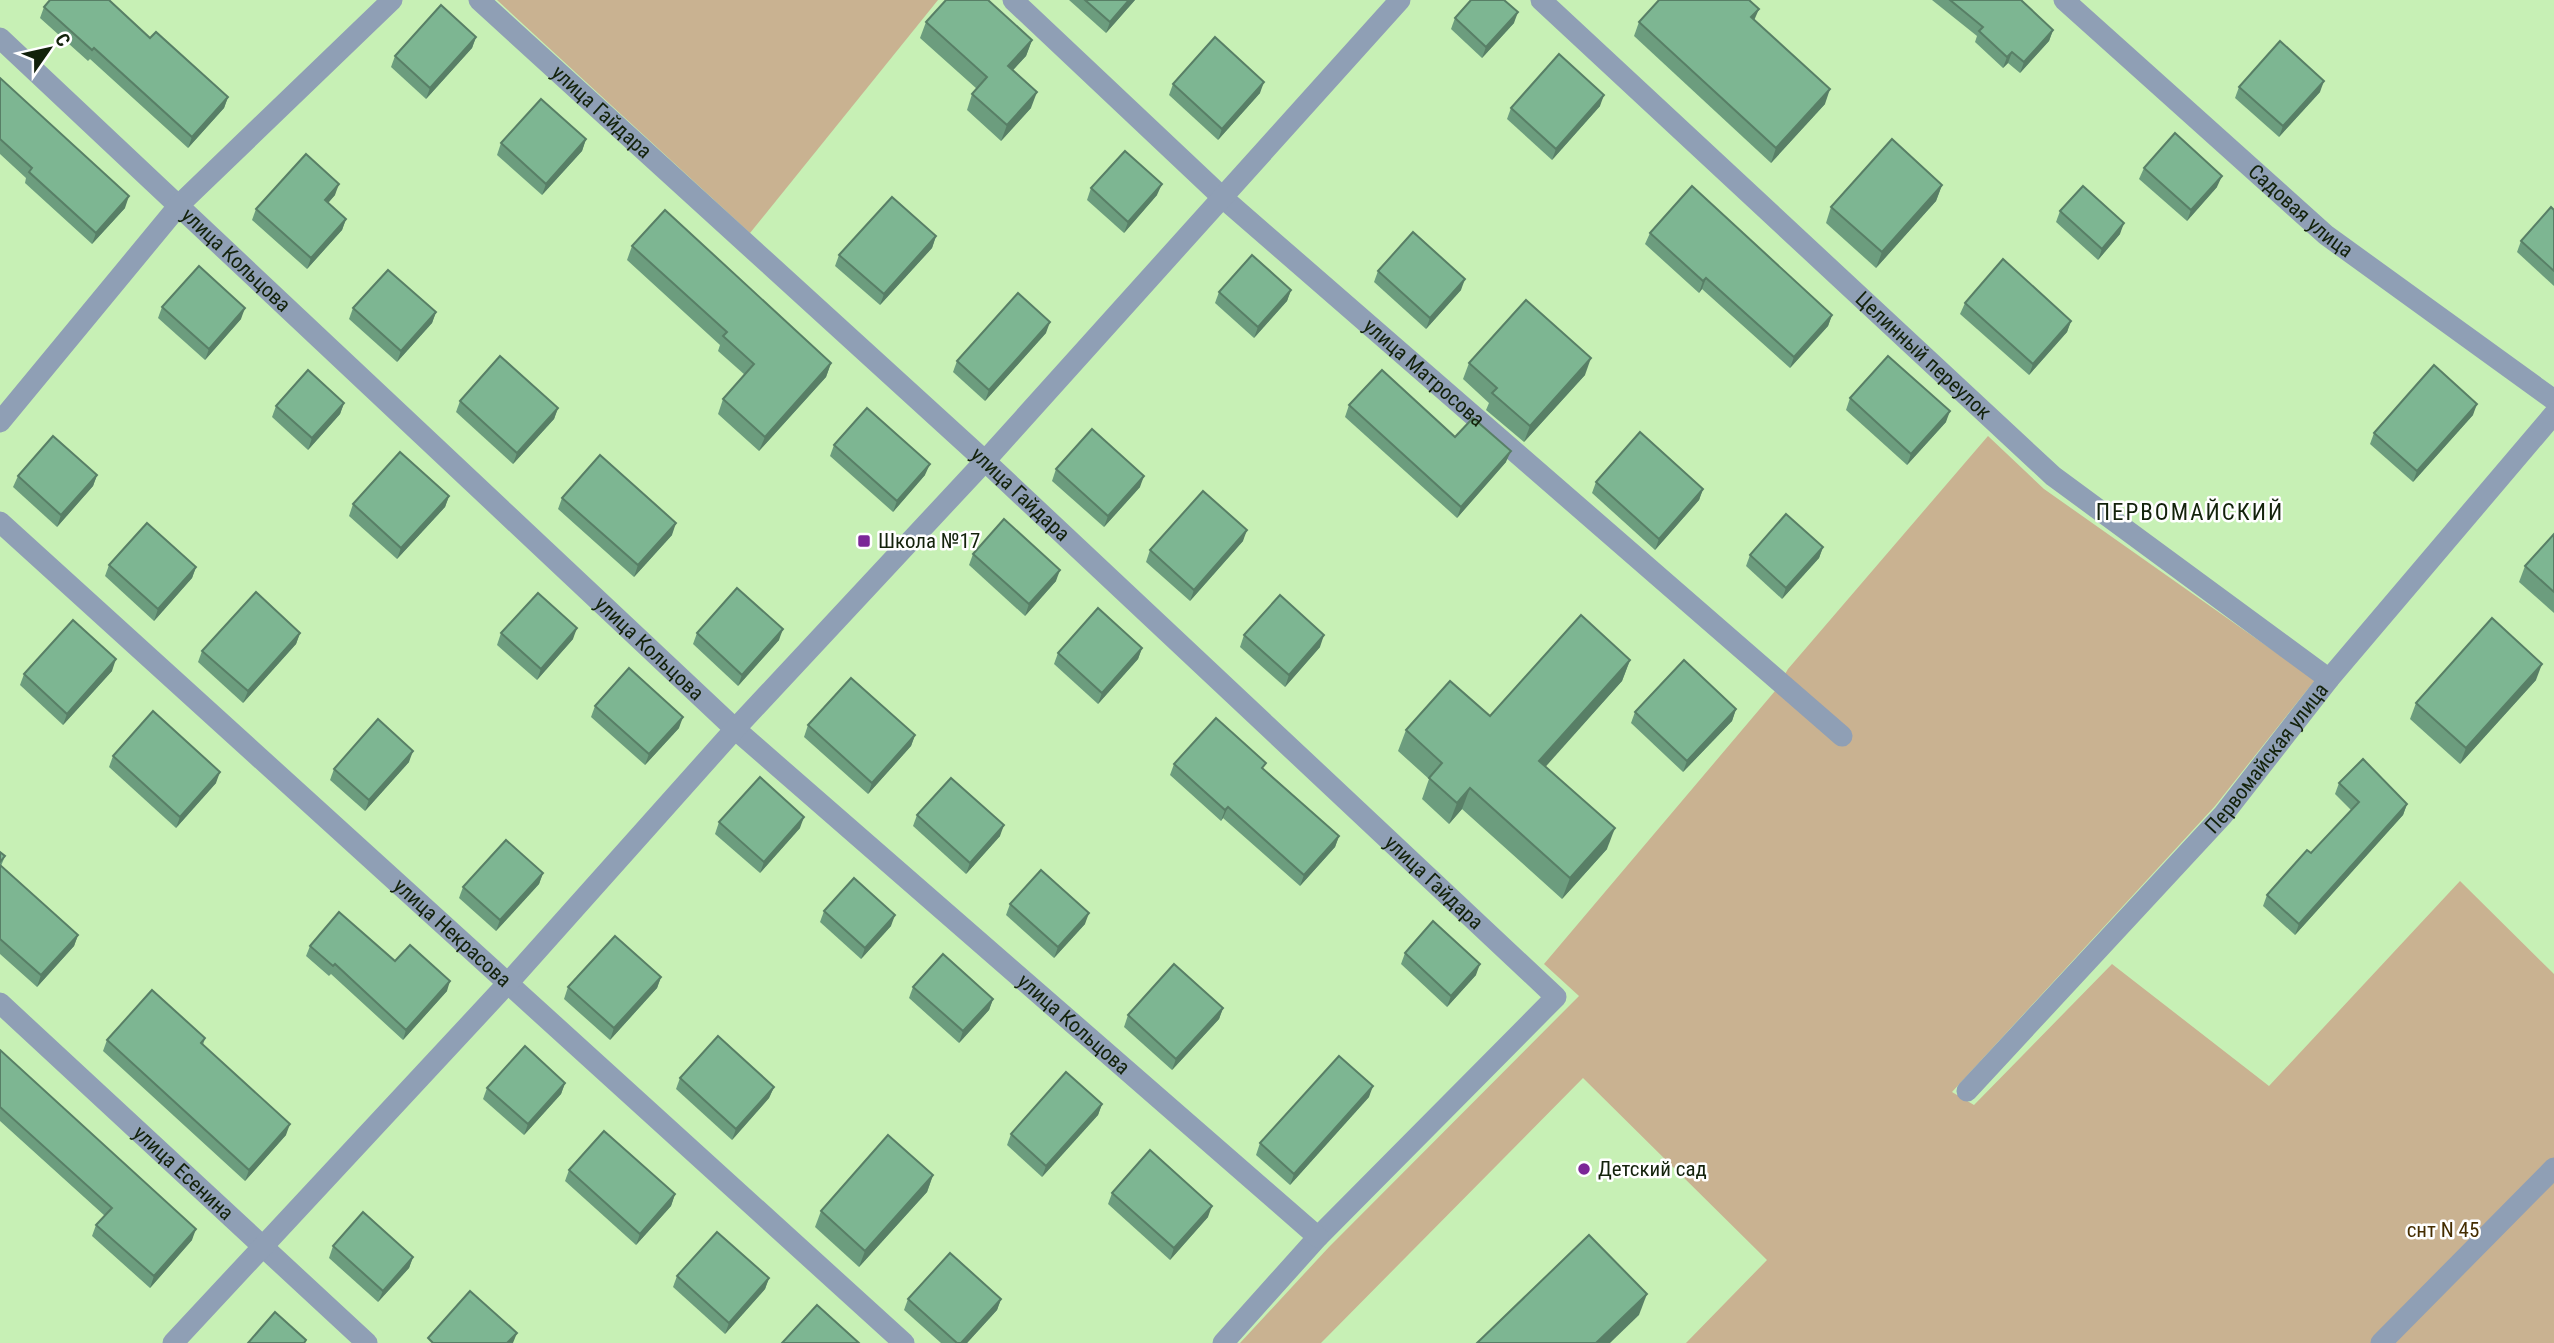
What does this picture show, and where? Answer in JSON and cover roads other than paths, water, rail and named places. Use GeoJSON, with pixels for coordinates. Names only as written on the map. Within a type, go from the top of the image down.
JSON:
{"type":"FeatureCollection","features":[{"type":"Feature","properties":{"kind":"street"},"geometry":{"type":"LineString","coordinates":[[0,422],[180,204],[392,0]]}},
{"type":"Feature","properties":{"kind":"street","name":"улица Гайдара"},"geometry":{"type":"LineString","coordinates":[[479,0],[985,461],[1556,997],[1318,1237]]}},
{"type":"Feature","properties":{"kind":"street","name":"улица Матросова"},"geometry":{"type":"LineString","coordinates":[[1013,0],[1223,198],[1842,736]]}},
{"type":"Feature","properties":{"kind":"street"},"geometry":{"type":"LineString","coordinates":[[173,1343],[509,982],[735,729],[985,461],[1400,0]]}},
{"type":"Feature","properties":{"kind":"street","name":"Целинный переулок"},"geometry":{"type":"LineString","coordinates":[[1541,0],[2053,476],[2329,679]]}},
{"type":"Feature","properties":{"kind":"street","name":"Садовая улица"},"geometry":{"type":"LineString","coordinates":[[2064,0],[2326,234],[2554,400]]}},
{"type":"Feature","properties":{"kind":"street","name":"улица Кольцова"},"geometry":{"type":"LineString","coordinates":[[0,38],[180,204],[735,729],[1318,1237]]}},
{"type":"Feature","properties":{"kind":"street","name":"Первомайская улица"},"geometry":{"type":"LineString","coordinates":[[1967,1091],[2223,815],[2329,679],[2554,414]]}},
{"type":"Feature","properties":{"kind":"street","name":"улица Некрасова"},"geometry":{"type":"LineString","coordinates":[[0,522],[904,1343]]}},
{"type":"Feature","properties":{"kind":"street","name":"улица Есенина"},"geometry":{"type":"LineString","coordinates":[[0,1003],[265,1245],[367,1343]]}},
{"type":"Feature","properties":{"kind":"street"},"geometry":{"type":"LineString","coordinates":[[2381,1343],[2554,1168]]}},
{"type":"Feature","properties":{"kind":"street"},"geometry":{"type":"LineString","coordinates":[[1223,1343],[1318,1237]]}},
{"type":"Feature","properties":{"kind":"place","name":"Школа №17"},"geometry":{"type":"Point","coordinates":[864,541]}},
{"type":"Feature","properties":{"kind":"place","name":"Детский сад"},"geometry":{"type":"Point","coordinates":[1584,1169]}},
{"type":"Feature","properties":{"kind":"district","name":"ПЕРВОМАЙСКИЙ"},"geometry":{"type":"Point","coordinates":[2190,512]}},
{"type":"Feature","properties":{"kind":"park label","name":"снт N 45"},"geometry":{"type":"Point","coordinates":[2443,1230]}}]}
